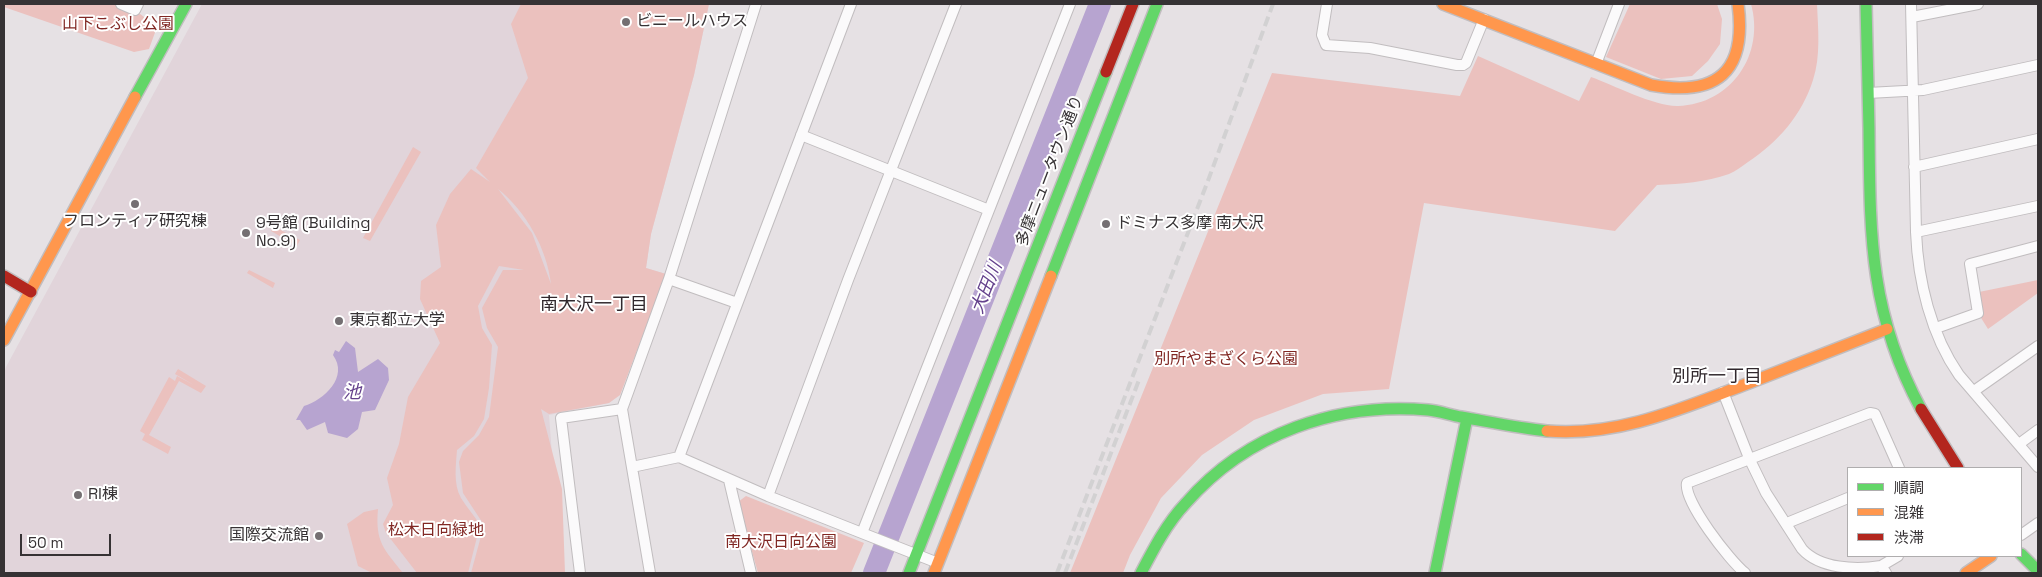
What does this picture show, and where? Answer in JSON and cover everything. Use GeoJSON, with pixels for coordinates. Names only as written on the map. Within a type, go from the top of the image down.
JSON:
{"type":"FeatureCollection","features":[{"type":"Feature","properties":{"kind":"street"},"geometry":{"type":"LineString","coordinates":[[120,4],[135,10],[138,4]]}},
{"type":"Feature","properties":{"kind":"street"},"geometry":{"type":"LineString","coordinates":[[4,340],[186,4]]}},
{"type":"Feature","properties":{"kind":"street"},"geometry":{"type":"LineString","coordinates":[[650,573],[622,409],[669,279],[756,4]]}},
{"type":"Feature","properties":{"kind":"street"},"geometry":{"type":"LineString","coordinates":[[679,457],[851,4]]}},
{"type":"Feature","properties":{"kind":"street"},"geometry":{"type":"LineString","coordinates":[[768,496],[956,4]]}},
{"type":"Feature","properties":{"kind":"street"},"geometry":{"type":"LineString","coordinates":[[867,534],[989,210],[1070,4]]}},
{"type":"Feature","properties":{"kind":"street","name":"多摩ニュータウン通り"},"geometry":{"type":"LineString","coordinates":[[909,573],[1133,4]]}},
{"type":"Feature","properties":{"kind":"street"},"geometry":{"type":"LineString","coordinates":[[632,467],[679,457],[768,496],[916,554],[936,568],[1157,4]]}},
{"type":"Feature","properties":{"kind":"street"},"geometry":{"type":"LineString","coordinates":[[1327,4],[1322,35],[1326,45],[1370,48],[1457,65],[1466,63],[1484,19]]}},
{"type":"Feature","properties":{"kind":"street"},"geometry":{"type":"LineString","coordinates":[[1443,4],[1651,85],[1669,90],[1689,90],[1708,84],[1726,70],[1737,55],[1742,31],[1738,4]]}},
{"type":"Feature","properties":{"kind":"street"},"geometry":{"type":"LineString","coordinates":[[1596,64],[1619,4]]}},
{"type":"Feature","properties":{"kind":"street"},"geometry":{"type":"LineString","coordinates":[[1866,4],[1870,219],[1875,274],[1887,329],[1915,396],[1940,442],[1957,467]]}},
{"type":"Feature","properties":{"kind":"street"},"geometry":{"type":"LineString","coordinates":[[1911,4],[1916,232],[1917,259],[1921,280],[1941,346],[1948,358],[2038,467]]}},
{"type":"Feature","properties":{"kind":"street"},"geometry":{"type":"LineString","coordinates":[[1912,17],[1978,4]]}},
{"type":"Feature","properties":{"kind":"street"},"geometry":{"type":"LineString","coordinates":[[1868,93],[1913,90],[2038,65]]}},
{"type":"Feature","properties":{"kind":"street"},"geometry":{"type":"LineString","coordinates":[[801,135],[989,210]]}},
{"type":"Feature","properties":{"kind":"street"},"geometry":{"type":"LineString","coordinates":[[1914,167],[2038,139]]}},
{"type":"Feature","properties":{"kind":"street"},"geometry":{"type":"LineString","coordinates":[[1916,232],[2038,206]]}},
{"type":"Feature","properties":{"kind":"street"},"geometry":{"type":"LineString","coordinates":[[1936,328],[1978,313],[1970,264],[2038,246]]}},
{"type":"Feature","properties":{"kind":"street"},"geometry":{"type":"LineString","coordinates":[[4,276],[31,292]]}},
{"type":"Feature","properties":{"kind":"street"},"geometry":{"type":"LineString","coordinates":[[669,279],[737,304]]}},
{"type":"Feature","properties":{"kind":"street"},"geometry":{"type":"LineString","coordinates":[[1141,573],[1169,524],[1185,503],[1204,484],[1239,455],[1279,433],[1316,419],[1368,409],[1414,409],[1432,410],[1544,432],[1586,432],[1628,426],[1652,420],[1887,329]]}},
{"type":"Feature","properties":{"kind":"street"},"geometry":{"type":"LineString","coordinates":[[1974,391],[2038,346]]}},
{"type":"Feature","properties":{"kind":"street"},"geometry":{"type":"LineString","coordinates":[[1722,392],[1749,458],[1766,493],[1787,523],[1797,542],[1808,555],[1820,562],[1848,570],[1884,570],[1897,557]]}},
{"type":"Feature","properties":{"kind":"street"},"geometry":{"type":"LineString","coordinates":[[580,573],[561,418],[622,409]]}},
{"type":"Feature","properties":{"kind":"street"},"geometry":{"type":"LineString","coordinates":[[1745,573],[1719,543],[1692,505],[1686,489],[1687,483],[1870,413],[1875,414],[1899,467]]}},
{"type":"Feature","properties":{"kind":"street"},"geometry":{"type":"LineString","coordinates":[[1435,573],[1467,418]]}},
{"type":"Feature","properties":{"kind":"street"},"geometry":{"type":"LineString","coordinates":[[2019,444],[2038,430]]}},
{"type":"Feature","properties":{"kind":"street"},"geometry":{"type":"LineString","coordinates":[[729,480],[751,573]]}},
{"type":"Feature","properties":{"kind":"street"},"geometry":{"type":"LineString","coordinates":[[1787,523],[1847,498]]}},
{"type":"Feature","properties":{"kind":"street"},"geometry":{"type":"LineString","coordinates":[[2022,534],[2038,523]]}},
{"type":"Feature","properties":{"kind":"street"},"geometry":{"type":"LineString","coordinates":[[2022,555],[2038,571]]}},
{"type":"Feature","properties":{"kind":"street"},"geometry":{"type":"LineString","coordinates":[[1966,573],[1990,557]]}},
{"type":"Feature","properties":{"kind":"shaded area","name":"東京都立大学"},"geometry":{"type":"Polygon","coordinates":[[[202,4],[709,4],[694,75],[651,234],[646,268],[666,274],[620,395],[609,403],[549,415],[561,573],[4,573],[4,373],[6,367],[202,4]]]}},
{"type":"Feature","properties":{"kind":"green space","name":"山下こぶし公園"},"geometry":{"type":"Polygon","coordinates":[[[4,4],[121,4],[135,10],[157,27],[149,49],[134,52],[4,7],[4,4]]]}},
{"type":"Feature","properties":{"kind":"green space","name":"松木日向緑地"},"geometry":{"type":"Polygon","coordinates":[[[521,4],[709,4],[694,75],[651,234],[646,268],[666,274],[620,395],[609,403],[549,414],[541,409],[562,489],[565,573],[471,573],[484,525],[463,493],[459,462],[463,451],[479,435],[489,417],[498,347],[487,328],[482,308],[503,270],[524,270],[499,266],[478,306],[482,328],[492,345],[489,388],[484,419],[474,436],[457,450],[456,474],[458,493],[480,525],[468,573],[417,573],[386,533],[383,524],[393,505],[387,478],[399,444],[408,397],[440,343],[420,299],[421,281],[441,267],[436,225],[450,194],[471,169],[490,182],[476,168],[528,78],[511,24],[521,4]],[[498,189],[532,233],[551,284],[545,257],[534,232],[518,208],[498,189]]]}},
{"type":"Feature","properties":{"kind":"green space"},"geometry":{"type":"Polygon","coordinates":[[[1630,4],[1717,4],[1722,19],[1720,44],[1708,61],[1692,76],[1661,79],[1606,57],[1630,4]]]}},
{"type":"Feature","properties":{"kind":"green space","name":"別所やまざくら公園"},"geometry":{"type":"Polygon","coordinates":[[[1751,4],[1817,4],[1818,52],[1813,80],[1796,116],[1769,146],[1729,174],[1693,182],[1657,185],[1615,231],[1424,203],[1389,389],[1323,394],[1254,420],[1202,455],[1161,498],[1130,555],[1123,573],[1070,573],[1272,73],[1460,96],[1478,56],[1579,101],[1591,77],[1658,103],[1678,106],[1697,103],[1714,96],[1729,86],[1740,73],[1748,58],[1753,41],[1754,23],[1751,4]]]}},
{"type":"Feature","properties":{"kind":"green space"},"geometry":{"type":"Polygon","coordinates":[[[413,147],[421,152],[370,241],[363,238],[413,147]]]}},
{"type":"Feature","properties":{"kind":"green space"},"geometry":{"type":"Polygon","coordinates":[[[273,226],[300,240],[297,246],[271,231],[273,226]]]}},
{"type":"Feature","properties":{"kind":"green space"},"geometry":{"type":"Polygon","coordinates":[[[249,270],[275,283],[273,288],[247,273],[249,270]]]}},
{"type":"Feature","properties":{"kind":"green space"},"geometry":{"type":"Polygon","coordinates":[[[2038,280],[2038,293],[1988,329],[1978,313],[1974,293],[2038,280]]]}},
{"type":"Feature","properties":{"kind":"green space"},"geometry":{"type":"Polygon","coordinates":[[[178,369],[206,386],[201,393],[179,381],[149,435],[171,447],[168,454],[142,440],[145,434],[140,431],[169,377],[175,381],[177,376],[194,385],[175,374],[178,369]]]}},
{"type":"Feature","properties":{"kind":"green space","name":"南大沢日向公園"},"geometry":{"type":"Polygon","coordinates":[[[746,496],[864,543],[851,573],[758,573],[738,502],[746,496]]]}},
{"type":"Feature","properties":{"kind":"green space"},"geometry":{"type":"Polygon","coordinates":[[[378,509],[378,530],[382,544],[403,573],[372,573],[358,566],[347,524],[364,512],[378,509]]]}},
{"type":"Feature","properties":{"kind":"water","name":"池"},"geometry":{"type":"Polygon","coordinates":[[[346,341],[355,348],[358,372],[378,359],[388,368],[389,380],[375,410],[362,412],[358,429],[347,438],[328,433],[325,422],[307,430],[300,420],[296,420],[304,406],[319,399],[332,386],[338,371],[333,355],[335,350],[339,352],[346,341]]]}},
{"type":"Feature","properties":{"kind":"waterway","name":"大田川"},"geometry":{"type":"LineString","coordinates":[[874,573],[1100,4]]}},
{"type":"Feature","properties":{"kind":"railway"},"geometry":{"type":"LineString","coordinates":[[1057,573],[1209,178],[1273,4]]}},
{"type":"Feature","properties":{"kind":"railway"},"geometry":{"type":"LineString","coordinates":[[1065,573],[1139,380]]}},
{"type":"Feature","properties":{"kind":"traffic: fast"},"geometry":{"type":"LineString","coordinates":[[135,97],[186,4]]}},
{"type":"Feature","properties":{"kind":"traffic: fast"},"geometry":{"type":"LineString","coordinates":[[1051,276],[1157,4]]}},
{"type":"Feature","properties":{"kind":"traffic: fast"},"geometry":{"type":"LineString","coordinates":[[1866,4],[1870,204],[1876,272],[1891,340],[1904,374],[1921,409]]}},
{"type":"Feature","properties":{"kind":"traffic: fast"},"geometry":{"type":"LineString","coordinates":[[909,573],[1106,72]]}},
{"type":"Feature","properties":{"kind":"traffic: fast"},"geometry":{"type":"LineString","coordinates":[[1141,573],[1167,527],[1186,503],[1210,479],[1237,458],[1265,441],[1296,427],[1328,417],[1360,411],[1394,409],[1432,411],[1547,431]]}},
{"type":"Feature","properties":{"kind":"traffic: fast"},"geometry":{"type":"LineString","coordinates":[[1435,573],[1467,418]]}},
{"type":"Feature","properties":{"kind":"traffic: fast"},"geometry":{"type":"LineString","coordinates":[[2022,555],[2038,571]]}},
{"type":"Feature","properties":{"kind":"traffic: slow"},"geometry":{"type":"LineString","coordinates":[[1443,4],[1651,85],[1674,88],[1694,87],[1710,83],[1723,74],[1732,63],[1740,27],[1738,4]]}},
{"type":"Feature","properties":{"kind":"traffic: slow"},"geometry":{"type":"LineString","coordinates":[[4,340],[135,97]]}},
{"type":"Feature","properties":{"kind":"traffic: slow"},"geometry":{"type":"LineString","coordinates":[[934,573],[1051,276]]}},
{"type":"Feature","properties":{"kind":"traffic: slow"},"geometry":{"type":"LineString","coordinates":[[1547,431],[1574,432],[1600,430],[1650,419],[1700,402],[1887,329]]}},
{"type":"Feature","properties":{"kind":"traffic: slow"},"geometry":{"type":"LineString","coordinates":[[1966,573],[1990,557]]}},
{"type":"Feature","properties":{"kind":"traffic: jam"},"geometry":{"type":"LineString","coordinates":[[1106,72],[1133,4]]}},
{"type":"Feature","properties":{"kind":"traffic: jam"},"geometry":{"type":"LineString","coordinates":[[4,276],[31,292]]}},
{"type":"Feature","properties":{"kind":"traffic: jam"},"geometry":{"type":"LineString","coordinates":[[1921,409],[1957,467]]}},
{"type":"Feature","properties":{"kind":"place","name":"ビニールハウス"},"geometry":{"type":"Point","coordinates":[626,22]}},
{"type":"Feature","properties":{"kind":"place","name":"フロンティア研究棟"},"geometry":{"type":"Point","coordinates":[135,204]}},
{"type":"Feature","properties":{"kind":"place","name":"ドミナス多摩 南大沢"},"geometry":{"type":"Point","coordinates":[1106,224]}},
{"type":"Feature","properties":{"kind":"place","name":"9号館 (Building No.9)"},"geometry":{"type":"Point","coordinates":[246,233]}},
{"type":"Feature","properties":{"kind":"place","name":"東京都立大学"},"geometry":{"type":"Point","coordinates":[339,321]}},
{"type":"Feature","properties":{"kind":"place","name":"RI棟"},"geometry":{"type":"Point","coordinates":[78,495]}},
{"type":"Feature","properties":{"kind":"place","name":"国際交流館"},"geometry":{"type":"Point","coordinates":[319,536]}},
{"type":"Feature","properties":{"kind":"district","name":"南大沢一丁目"},"geometry":{"type":"Point","coordinates":[594,305]}},
{"type":"Feature","properties":{"kind":"district","name":"別所一丁目"},"geometry":{"type":"Point","coordinates":[1717,377]}}]}
